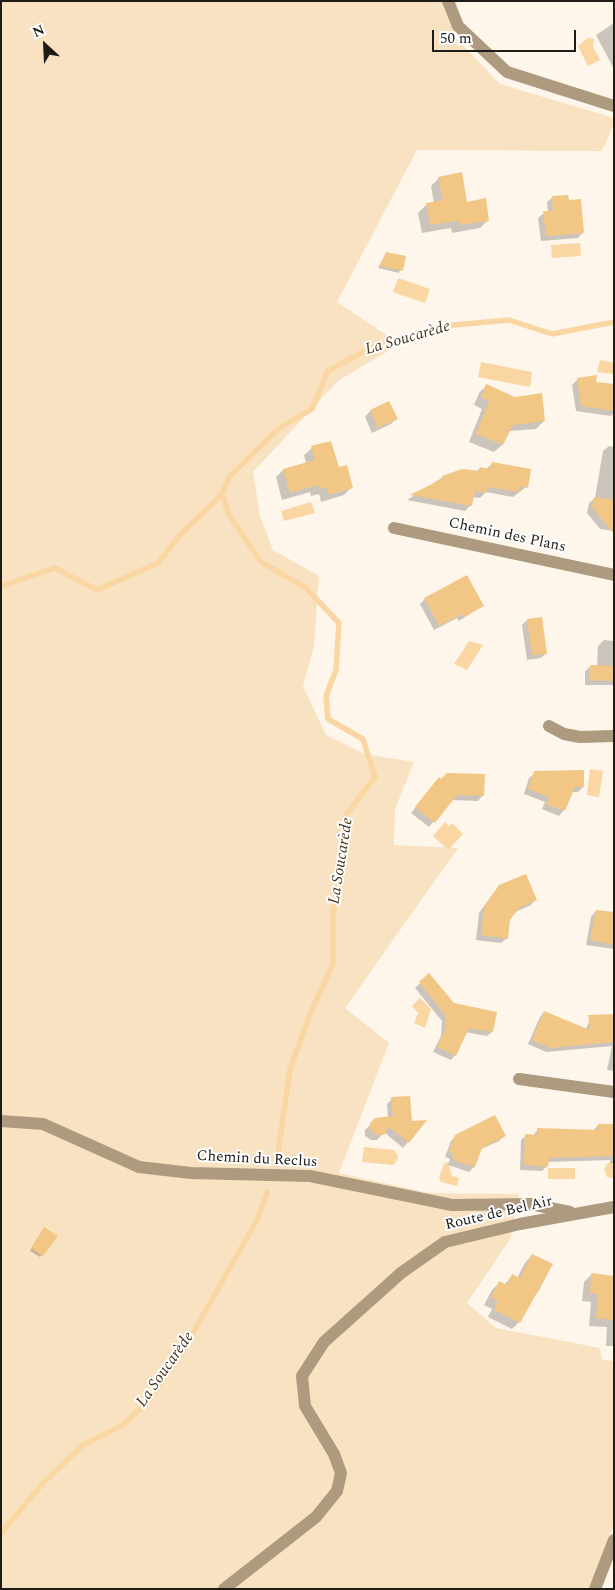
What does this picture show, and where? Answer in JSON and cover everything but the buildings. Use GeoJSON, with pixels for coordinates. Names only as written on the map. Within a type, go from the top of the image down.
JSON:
{"type":"FeatureCollection","features":[{"type":"Feature","properties":{"kind":"street"},"geometry":{"type":"LineString","coordinates":[[448,1],[458,26],[507,72],[614,106]]}},
{"type":"Feature","properties":{"kind":"street","name":"Chemin des Plans"},"geometry":{"type":"LineString","coordinates":[[394,528],[614,575]]}},
{"type":"Feature","properties":{"kind":"street"},"geometry":{"type":"LineString","coordinates":[[549,726],[564,734],[580,737],[614,736]]}},
{"type":"Feature","properties":{"kind":"street"},"geometry":{"type":"LineString","coordinates":[[519,1079],[614,1092]]}},
{"type":"Feature","properties":{"kind":"street","name":"Chemin du Reclus"},"geometry":{"type":"LineString","coordinates":[[1,1121],[43,1124],[139,1168],[192,1173],[310,1176],[452,1205],[530,1204],[578,1214]]}},
{"type":"Feature","properties":{"kind":"street","name":"Route de Bel Air"},"geometry":{"type":"LineString","coordinates":[[224,1589],[316,1517],[337,1491],[341,1472],[334,1454],[305,1406],[302,1376],[324,1342],[401,1273],[445,1242],[614,1207]]}},
{"type":"Feature","properties":{"kind":"street"},"geometry":{"type":"LineString","coordinates":[[595,1589],[614,1540]]}},
{"type":"Feature","properties":{"kind":"shaded area"},"geometry":{"type":"Polygon","coordinates":[[[1,1],[457,1],[454,36],[500,84],[614,118],[614,124],[602,151],[417,150],[337,302],[400,344],[339,380],[253,472],[260,516],[273,550],[319,576],[314,646],[303,686],[326,735],[365,754],[414,762],[395,809],[394,845],[458,848],[345,1008],[389,1043],[339,1173],[429,1193],[519,1194],[510,1239],[467,1303],[496,1328],[600,1348],[602,1360],[614,1361],[614,1524],[590,1589],[1,1589],[1,1]]]}},
{"type":"Feature","properties":{"kind":"shaded area"},"geometry":{"type":"Polygon","coordinates":[[[588,38],[594,39],[593,47],[600,60],[588,66],[578,46],[588,38]]]}},
{"type":"Feature","properties":{"kind":"shaded area"},"geometry":{"type":"Polygon","coordinates":[[[580,243],[581,256],[552,258],[551,245],[580,243]]]}},
{"type":"Feature","properties":{"kind":"shaded area"},"geometry":{"type":"Polygon","coordinates":[[[398,278],[430,289],[425,303],[393,292],[398,278]]]}},
{"type":"Feature","properties":{"kind":"shaded area"},"geometry":{"type":"Polygon","coordinates":[[[600,360],[614,363],[614,374],[597,372],[600,360]]]}},
{"type":"Feature","properties":{"kind":"shaded area"},"geometry":{"type":"Polygon","coordinates":[[[481,362],[532,372],[530,387],[478,377],[481,362]]]}},
{"type":"Feature","properties":{"kind":"shaded area"},"geometry":{"type":"Polygon","coordinates":[[[311,502],[315,513],[284,521],[281,511],[311,502]]]}},
{"type":"Feature","properties":{"kind":"shaded area"},"geometry":{"type":"Polygon","coordinates":[[[469,641],[483,645],[467,670],[454,664],[469,641]]]}},
{"type":"Feature","properties":{"kind":"shaded area"},"geometry":{"type":"Polygon","coordinates":[[[590,769],[603,771],[599,797],[587,795],[590,769]]]}},
{"type":"Feature","properties":{"kind":"shaded area"},"geometry":{"type":"Polygon","coordinates":[[[445,822],[449,826],[452,823],[463,834],[448,850],[433,836],[445,822]]]}},
{"type":"Feature","properties":{"kind":"shaded area"},"geometry":{"type":"Polygon","coordinates":[[[420,998],[431,1009],[425,1028],[414,1023],[418,1013],[412,1006],[420,998]]]}},
{"type":"Feature","properties":{"kind":"shaded area"},"geometry":{"type":"Polygon","coordinates":[[[364,1147],[394,1150],[398,1156],[397,1161],[393,1165],[362,1162],[364,1147]]]}},
{"type":"Feature","properties":{"kind":"shaded area"},"geometry":{"type":"Polygon","coordinates":[[[448,1162],[452,1176],[459,1178],[457,1186],[441,1182],[439,1177],[444,1164],[448,1162]]]}},
{"type":"Feature","properties":{"kind":"shaded area"},"geometry":{"type":"Polygon","coordinates":[[[613,1162],[613,1178],[607,1177],[604,1169],[608,1163],[613,1162]]]}},
{"type":"Feature","properties":{"kind":"shaded area"},"geometry":{"type":"Polygon","coordinates":[[[548,1168],[575,1168],[575,1179],[548,1179],[548,1168]]]}},
{"type":"Feature","properties":{"kind":"waterway","name":"La Soucarède"},"geometry":{"type":"LineString","coordinates":[[276,1166],[290,1069],[310,1014],[333,964],[333,913],[345,852],[346,815],[375,777],[363,739],[328,719],[326,696],[336,670],[339,623],[306,588],[261,562],[229,515],[222,494],[229,477],[278,429],[312,409],[328,371],[368,349],[454,325],[509,320],[552,334],[614,322]]}},
{"type":"Feature","properties":{"kind":"waterway"},"geometry":{"type":"LineString","coordinates":[[1,586],[55,568],[97,590],[158,563],[180,535],[222,494]]}},
{"type":"Feature","properties":{"kind":"waterway","name":"La Soucarède"},"geometry":{"type":"LineString","coordinates":[[1,1533],[43,1483],[83,1445],[123,1425],[148,1401],[184,1349],[257,1220],[267,1192]]}}]}
